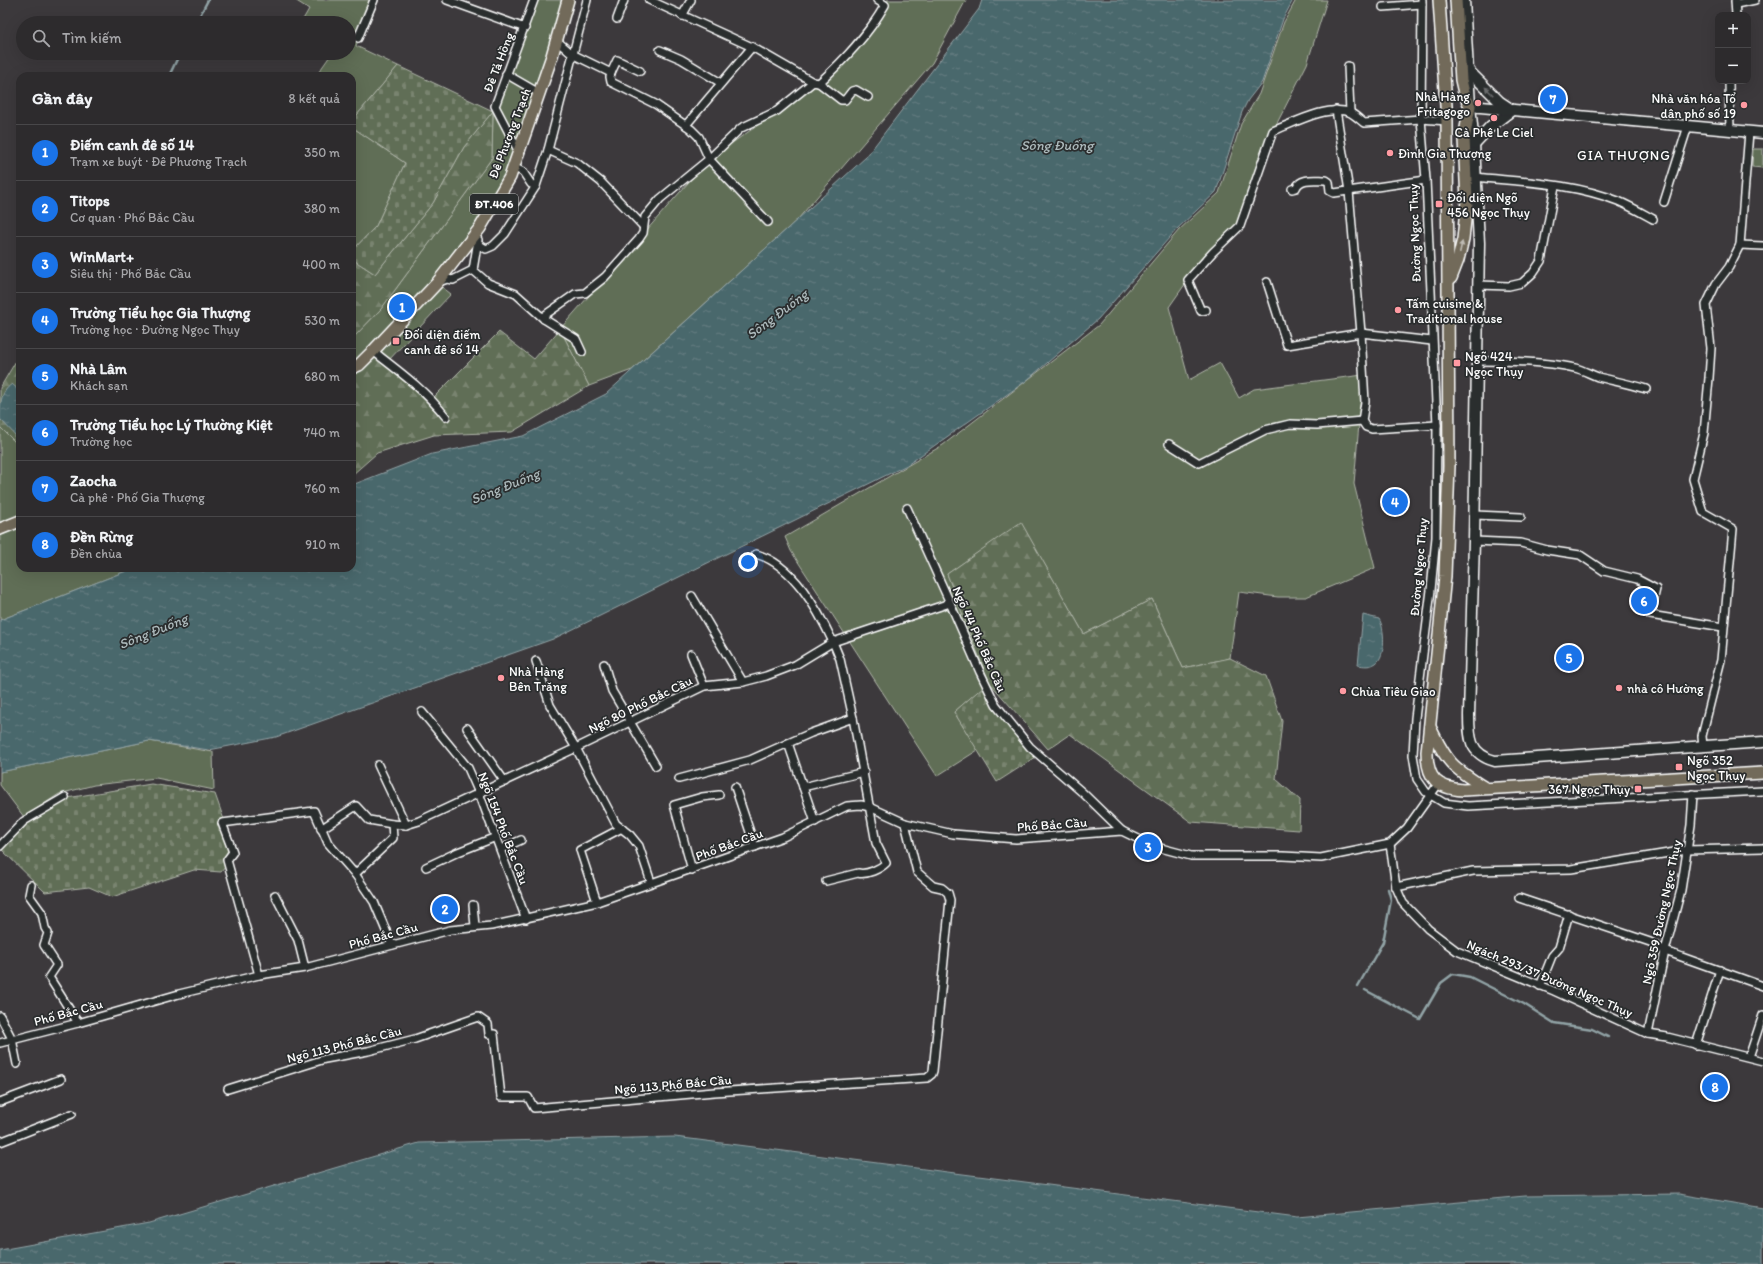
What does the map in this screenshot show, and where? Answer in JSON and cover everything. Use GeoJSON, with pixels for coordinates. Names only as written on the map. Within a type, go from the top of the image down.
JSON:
{"type":"FeatureCollection","features":[{"type":"Feature","properties":{"kind":"main road","name":"Đê Phương Trạch"},"geometry":{"type":"LineString","coordinates":[[356,366],[373,351],[437,283],[480,228],[510,176],[539,93],[568,0]]}},
{"type":"Feature","properties":{"kind":"main road","name":"Đường Ngọc Thụy"},"geometry":{"type":"LineString","coordinates":[[1439,0],[1447,121],[1449,284],[1448,522],[1445,576],[1427,752],[1428,767],[1433,779],[1439,784]]}},
{"type":"Feature","properties":{"kind":"main road"},"geometry":{"type":"LineString","coordinates":[[1449,284],[1458,260],[1463,239],[1467,201],[1464,139],[1470,106],[1464,93],[1461,80],[1456,0]]}},
{"type":"Feature","properties":{"kind":"main road"},"geometry":{"type":"LineString","coordinates":[[0,528],[16,522]]}},
{"type":"Feature","properties":{"kind":"main road"},"geometry":{"type":"LineString","coordinates":[[1430,727],[1442,752],[1454,767],[1486,788]]}},
{"type":"Feature","properties":{"kind":"main road"},"geometry":{"type":"LineString","coordinates":[[1439,784],[1454,789],[1486,788],[1763,773]]}},
{"type":"Feature","properties":{"kind":"street"},"geometry":{"type":"LineString","coordinates":[[358,38],[374,0]]}},
{"type":"Feature","properties":{"kind":"street"},"geometry":{"type":"LineString","coordinates":[[447,0],[524,28]]}},
{"type":"Feature","properties":{"kind":"street","name":"Đê Tả Hồng"},"geometry":{"type":"LineString","coordinates":[[519,152],[495,106],[534,0]]}},
{"type":"Feature","properties":{"kind":"street"},"geometry":{"type":"LineString","coordinates":[[478,244],[486,249],[492,246],[505,234],[536,186],[548,150],[587,0]]}},
{"type":"Feature","properties":{"kind":"street"},"geometry":{"type":"LineString","coordinates":[[617,19],[624,0]]}},
{"type":"Feature","properties":{"kind":"street"},"geometry":{"type":"LineString","coordinates":[[649,0],[754,49],[816,83],[841,100],[845,100],[852,91],[856,90],[868,97]]}},
{"type":"Feature","properties":{"kind":"street"},"geometry":{"type":"LineString","coordinates":[[682,16],[690,0]]}},
{"type":"Feature","properties":{"kind":"street"},"geometry":{"type":"LineString","coordinates":[[544,318],[575,294],[585,293],[605,277],[639,239],[643,233],[645,217],[660,199],[709,159],[741,128],[777,111],[816,83],[855,47],[873,25],[885,5],[877,0]]}},
{"type":"Feature","properties":{"kind":"street"},"geometry":{"type":"LineString","coordinates":[[1464,0],[1478,215],[1475,515],[1469,736],[1474,748],[1480,754],[1495,761],[1552,755],[1763,742]]}},
{"type":"Feature","properties":{"kind":"street"},"geometry":{"type":"LineString","coordinates":[[1736,12],[1735,2],[1755,0]]}},
{"type":"Feature","properties":{"kind":"street"},"geometry":{"type":"LineString","coordinates":[[1383,8],[1422,2]]}},
{"type":"Feature","properties":{"kind":"street","name":"Đường Ngọc Thụy"},"geometry":{"type":"LineString","coordinates":[[1422,2],[1421,119],[1426,180],[1437,425],[1436,537],[1413,740],[1416,774],[1420,784],[1430,795],[1444,803],[1482,806],[1763,791]]}},
{"type":"Feature","properties":{"kind":"street"},"geometry":{"type":"LineString","coordinates":[[556,40],[572,54],[611,73]]}},
{"type":"Feature","properties":{"kind":"street"},"geometry":{"type":"LineString","coordinates":[[686,125],[721,84],[754,49]]}},
{"type":"Feature","properties":{"kind":"street"},"geometry":{"type":"LineString","coordinates":[[660,50],[681,59],[721,84]]}},
{"type":"Feature","properties":{"kind":"street"},"geometry":{"type":"LineString","coordinates":[[640,71],[617,60],[611,73],[611,82],[654,104],[686,125],[699,137],[709,159],[768,222]]}},
{"type":"Feature","properties":{"kind":"street"},"geometry":{"type":"LineString","coordinates":[[1348,66],[1350,112]]}},
{"type":"Feature","properties":{"kind":"street"},"geometry":{"type":"LineString","coordinates":[[1468,70],[1500,102],[1512,110]]}},
{"type":"Feature","properties":{"kind":"street"},"geometry":{"type":"LineString","coordinates":[[506,74],[539,93]]}},
{"type":"Feature","properties":{"kind":"street"},"geometry":{"type":"LineString","coordinates":[[1729,84],[1730,130]]}},
{"type":"Feature","properties":{"kind":"street"},"geometry":{"type":"LineString","coordinates":[[1470,106],[1763,133]]}},
{"type":"Feature","properties":{"kind":"street"},"geometry":{"type":"LineString","coordinates":[[1206,310],[1201,311],[1188,280],[1212,252],[1240,226],[1273,131],[1310,116],[1336,110],[1350,112],[1364,123],[1421,119],[1447,121]]}},
{"type":"Feature","properties":{"kind":"street"},"geometry":{"type":"LineString","coordinates":[[1336,110],[1349,191],[1365,402],[1362,421],[1366,427],[1372,429],[1437,425]]}},
{"type":"Feature","properties":{"kind":"street"},"geometry":{"type":"LineString","coordinates":[[1474,144],[1491,126],[1512,110]]}},
{"type":"Feature","properties":{"kind":"street"},"geometry":{"type":"LineString","coordinates":[[1664,202],[1688,126]]}},
{"type":"Feature","properties":{"kind":"street"},"geometry":{"type":"LineString","coordinates":[[1702,746],[1702,736],[1721,660],[1733,528],[1702,512],[1693,479],[1704,433],[1709,378],[1711,348],[1706,305],[1716,284],[1729,267],[1740,245],[1749,132]]}},
{"type":"Feature","properties":{"kind":"street"},"geometry":{"type":"LineString","coordinates":[[548,150],[577,163],[600,182],[643,226]]}},
{"type":"Feature","properties":{"kind":"street"},"geometry":{"type":"LineString","coordinates":[[513,167],[523,172],[531,184],[536,186]]}},
{"type":"Feature","properties":{"kind":"street"},"geometry":{"type":"LineString","coordinates":[[1475,177],[1584,191],[1617,201],[1653,219]]}},
{"type":"Feature","properties":{"kind":"street"},"geometry":{"type":"LineString","coordinates":[[1292,189],[1296,188],[1303,180],[1326,180],[1329,182],[1330,191],[1334,193],[1426,180]]}},
{"type":"Feature","properties":{"kind":"street"},"geometry":{"type":"LineString","coordinates":[[1478,285],[1509,286],[1522,283],[1538,267],[1543,250],[1554,186]]}},
{"type":"Feature","properties":{"kind":"street"},"geometry":{"type":"LineString","coordinates":[[473,270],[480,228]]}},
{"type":"Feature","properties":{"kind":"street"},"geometry":{"type":"LineString","coordinates":[[1740,245],[1763,246]]}},
{"type":"Feature","properties":{"kind":"street"},"geometry":{"type":"LineString","coordinates":[[473,270],[488,284],[516,294],[544,318],[576,339],[582,352]]}},
{"type":"Feature","properties":{"kind":"street"},"geometry":{"type":"LineString","coordinates":[[437,283],[447,279],[453,280],[473,270]]}},
{"type":"Feature","properties":{"kind":"street"},"geometry":{"type":"LineString","coordinates":[[1267,282],[1287,345],[1360,333],[1432,340]]}},
{"type":"Feature","properties":{"kind":"street"},"geometry":{"type":"LineString","coordinates":[[373,351],[404,374],[432,399],[446,417]]}},
{"type":"Feature","properties":{"kind":"street"},"geometry":{"type":"LineString","coordinates":[[1476,360],[1522,361],[1576,368],[1598,376],[1646,389]]}},
{"type":"Feature","properties":{"kind":"street"},"geometry":{"type":"LineString","coordinates":[[1169,444],[1199,463],[1265,430],[1290,424],[1317,425],[1362,421]]}},
{"type":"Feature","properties":{"kind":"street","name":"Ngõ 44 Phố Bắc Cầu"},"geometry":{"type":"LineString","coordinates":[[906,508],[996,705],[1030,747],[1083,793],[1122,831]]}},
{"type":"Feature","properties":{"kind":"street"},"geometry":{"type":"LineString","coordinates":[[1475,515],[1521,517]]}},
{"type":"Feature","properties":{"kind":"street"},"geometry":{"type":"LineString","coordinates":[[1474,541],[1521,543],[1547,550],[1584,556],[1604,571],[1637,579],[1656,589],[1650,615],[1723,627]]}},
{"type":"Feature","properties":{"kind":"street"},"geometry":{"type":"LineString","coordinates":[[756,554],[766,557],[786,571],[808,597],[822,619],[833,642],[840,659],[854,718],[876,843],[886,863],[873,871],[826,881]]}},
{"type":"Feature","properties":{"kind":"street"},"geometry":{"type":"LineString","coordinates":[[692,596],[743,682]]}},
{"type":"Feature","properties":{"kind":"street","name":"Ngõ 80 Phố Bắc Cầu"},"geometry":{"type":"LineString","coordinates":[[322,829],[356,806],[369,820],[406,825],[419,821],[631,722],[704,686],[743,682],[766,676],[795,665],[833,642],[950,603]]}},
{"type":"Feature","properties":{"kind":"street"},"geometry":{"type":"LineString","coordinates":[[691,654],[704,686]]}},
{"type":"Feature","properties":{"kind":"street"},"geometry":{"type":"LineString","coordinates":[[536,661],[550,705],[576,748],[616,824],[622,828],[639,846],[651,882]]}},
{"type":"Feature","properties":{"kind":"street"},"geometry":{"type":"LineString","coordinates":[[604,664],[612,691],[656,766]]}},
{"type":"Feature","properties":{"kind":"street","name":"Ngõ 154 Phố Bắc Cầu"},"geometry":{"type":"LineString","coordinates":[[422,712],[468,768],[501,849],[526,919]]}},
{"type":"Feature","properties":{"kind":"street"},"geometry":{"type":"LineString","coordinates":[[679,778],[750,760],[811,733],[854,718]]}},
{"type":"Feature","properties":{"kind":"street"},"geometry":{"type":"LineString","coordinates":[[468,728],[504,782]]}},
{"type":"Feature","properties":{"kind":"street"},"geometry":{"type":"LineString","coordinates":[[788,743],[815,822]]}},
{"type":"Feature","properties":{"kind":"street"},"geometry":{"type":"LineString","coordinates":[[378,765],[406,825]]}},
{"type":"Feature","properties":{"kind":"street"},"geometry":{"type":"LineString","coordinates":[[803,787],[864,772]]}},
{"type":"Feature","properties":{"kind":"street"},"geometry":{"type":"LineString","coordinates":[[1122,831],[1153,846],[1191,856],[1283,856],[1321,858],[1390,844],[1407,828],[1439,784]]}},
{"type":"Feature","properties":{"kind":"street"},"geometry":{"type":"LineString","coordinates":[[735,787],[755,848]]}},
{"type":"Feature","properties":{"kind":"street","name":"Ngõ 359 Đường Ngọc Thụy"},"geometry":{"type":"LineString","coordinates":[[1648,1034],[1665,951],[1681,890],[1691,825],[1693,794]]}},
{"type":"Feature","properties":{"kind":"street"},"geometry":{"type":"LineString","coordinates":[[692,870],[674,805],[702,797],[719,795]]}},
{"type":"Feature","properties":{"kind":"street"},"geometry":{"type":"LineString","coordinates":[[0,846],[24,820],[65,797]]}},
{"type":"Feature","properties":{"kind":"street","name":"Phố Bắc Cầu"},"geometry":{"type":"LineString","coordinates":[[0,1043],[78,1023],[179,994],[259,975],[305,968],[450,930],[476,926],[491,926],[597,902],[651,882],[692,870],[755,848],[783,837],[847,806],[861,805],[870,807],[905,823],[953,834],[1016,840],[1122,831]]}},
{"type":"Feature","properties":{"kind":"street"},"geometry":{"type":"LineString","coordinates":[[259,975],[227,860],[233,852],[222,823],[314,811],[328,843],[356,874],[374,902],[392,945]]}},
{"type":"Feature","properties":{"kind":"street","name":"Ngõ 113 Phố Bắc Cầu"},"geometry":{"type":"LineString","coordinates":[[228,1089],[325,1059],[368,1051],[414,1039],[478,1017],[488,1024],[489,1034],[494,1034],[501,1097],[528,1096],[534,1108],[714,1092],[927,1078],[932,1074],[950,900],[948,893],[942,888],[933,886],[917,872],[905,823]]}},
{"type":"Feature","properties":{"kind":"street"},"geometry":{"type":"LineString","coordinates":[[356,874],[393,838],[392,824]]}},
{"type":"Feature","properties":{"kind":"street"},"geometry":{"type":"LineString","coordinates":[[597,902],[580,850],[622,828]]}},
{"type":"Feature","properties":{"kind":"street"},"geometry":{"type":"LineString","coordinates":[[426,867],[496,837]]}},
{"type":"Feature","properties":{"kind":"street"},"geometry":{"type":"LineString","coordinates":[[501,849],[521,840]]}},
{"type":"Feature","properties":{"kind":"street","name":"Ngách 293/37 Đường Ngọc Thụy"},"geometry":{"type":"LineString","coordinates":[[1390,844],[1396,887],[1403,903],[1428,929],[1457,951],[1648,1034],[1667,1037],[1763,1061]]}},
{"type":"Feature","properties":{"kind":"street"},"geometry":{"type":"LineString","coordinates":[[1396,887],[1473,871],[1571,869],[1687,850],[1763,848]]}},
{"type":"Feature","properties":{"kind":"street"},"geometry":{"type":"LineString","coordinates":[[31,885],[29,895],[42,913],[45,928],[48,933],[44,946],[57,965],[49,977],[78,1023]]}},
{"type":"Feature","properties":{"kind":"street"},"geometry":{"type":"LineString","coordinates":[[275,895],[298,940],[305,968]]}},
{"type":"Feature","properties":{"kind":"street"},"geometry":{"type":"LineString","coordinates":[[1519,898],[1650,942],[1665,951],[1763,986]]}},
{"type":"Feature","properties":{"kind":"street"},"geometry":{"type":"LineString","coordinates":[[472,905],[476,926]]}},
{"type":"Feature","properties":{"kind":"street"},"geometry":{"type":"LineString","coordinates":[[1540,986],[1552,956],[1559,948],[1569,914]]}},
{"type":"Feature","properties":{"kind":"street"},"geometry":{"type":"LineString","coordinates":[[1696,1045],[1720,970]]}},
{"type":"Feature","properties":{"kind":"street"},"geometry":{"type":"LineString","coordinates":[[1749,1057],[1763,1015]]}},
{"type":"Feature","properties":{"kind":"street"},"geometry":{"type":"LineString","coordinates":[[0,1016],[12,1039],[17,1064]]}},
{"type":"Feature","properties":{"kind":"street"},"geometry":{"type":"LineString","coordinates":[[0,1102],[61,1079]]}},
{"type":"Feature","properties":{"kind":"street"},"geometry":{"type":"LineString","coordinates":[[0,1142],[72,1114]]}},
{"type":"Feature","properties":{"kind":"green space"},"geometry":{"type":"Polygon","coordinates":[[[295,0],[374,0],[356,46],[356,16],[305,16],[309,9],[295,0]]]}},
{"type":"Feature","properties":{"kind":"green space"},"geometry":{"type":"Polygon","coordinates":[[[531,0],[568,0],[510,177],[437,283],[451,294],[387,362],[356,367],[356,335],[381,309],[492,158],[493,111],[531,0]]]}},
{"type":"Feature","properties":{"kind":"green space"},"geometry":{"type":"Polygon","coordinates":[[[887,0],[966,0],[932,63],[798,219],[632,370],[589,386],[560,329],[709,159],[819,83],[887,0]]]}},
{"type":"Feature","properties":{"kind":"green space"},"geometry":{"type":"Polygon","coordinates":[[[1296,0],[1327,0],[1307,64],[1273,131],[1240,226],[1188,280],[1169,307],[1189,380],[1220,363],[1239,398],[1254,389],[1363,375],[1354,484],[1375,568],[1306,597],[1278,597],[1239,592],[1230,658],[1183,668],[1152,599],[1084,634],[1021,523],[947,574],[989,682],[954,712],[978,750],[937,776],[791,551],[785,537],[943,445],[1099,325],[1179,230],[1219,193],[1241,124],[1259,94],[1284,22],[1296,0]]]}},
{"type":"Feature","properties":{"kind":"green space"},"geometry":{"type":"Polygon","coordinates":[[[356,46],[398,66],[356,116],[356,72],[319,72],[327,60],[356,60],[356,46]]]}},
{"type":"Feature","properties":{"kind":"green space"},"geometry":{"type":"Polygon","coordinates":[[[398,66],[493,111],[464,147],[433,203],[375,274],[356,262],[356,247],[376,226],[405,163],[356,130],[356,116],[398,66]]]}},
{"type":"Feature","properties":{"kind":"green space"},"geometry":{"type":"Polygon","coordinates":[[[493,111],[492,158],[381,309],[356,335],[356,262],[375,274],[433,203],[464,147],[493,111]]]}},
{"type":"Feature","properties":{"kind":"green space"},"geometry":{"type":"Polygon","coordinates":[[[356,130],[405,163],[376,226],[356,247],[356,130]]]}},
{"type":"Feature","properties":{"kind":"green space"},"geometry":{"type":"Polygon","coordinates":[[[1753,149],[1763,149],[1763,168],[1752,167],[1753,149]]]}},
{"type":"Feature","properties":{"kind":"green space"},"geometry":{"type":"Polygon","coordinates":[[[560,329],[589,386],[512,432],[434,435],[377,453],[356,471],[356,365],[373,351],[432,399],[499,332],[534,359],[560,329]]]}},
{"type":"Feature","properties":{"kind":"green space"},"geometry":{"type":"Polygon","coordinates":[[[16,361],[16,443],[0,427],[0,388],[16,361]]]}},
{"type":"Feature","properties":{"kind":"green space"},"geometry":{"type":"Polygon","coordinates":[[[0,427],[16,443],[16,572],[124,572],[0,620],[0,427]]]}},
{"type":"Feature","properties":{"kind":"green space"},"geometry":{"type":"Polygon","coordinates":[[[1021,522],[1084,634],[1152,599],[1183,668],[1230,658],[1266,676],[1282,721],[1276,779],[1300,800],[1299,830],[1191,822],[1070,734],[1048,749],[989,682],[947,574],[1021,522]]]}},
{"type":"Feature","properties":{"kind":"green space"},"geometry":{"type":"Polygon","coordinates":[[[984,686],[1036,757],[997,782],[954,712],[984,686]]]}},
{"type":"Feature","properties":{"kind":"green space"},"geometry":{"type":"Polygon","coordinates":[[[149,741],[213,752],[214,790],[156,778],[94,785],[59,794],[24,817],[0,785],[0,772],[149,741]]]}},
{"type":"Feature","properties":{"kind":"green space"},"geometry":{"type":"Polygon","coordinates":[[[151,784],[215,794],[236,854],[221,872],[194,870],[112,897],[89,887],[45,892],[1,849],[25,823],[67,798],[151,784]]]}},
{"type":"Feature","properties":{"kind":"water","name":"Sông Đuống"},"geometry":{"type":"Polygon","coordinates":[[[982,0],[1293,0],[1283,19],[1262,82],[1248,100],[1242,112],[1216,192],[1177,229],[1098,319],[1026,381],[907,465],[553,639],[276,737],[209,750],[149,741],[0,772],[0,620],[124,572],[356,572],[356,483],[432,454],[523,436],[606,394],[866,157],[979,9],[982,0]]]}},
{"type":"Feature","properties":{"kind":"water"},"geometry":{"type":"Polygon","coordinates":[[[12,384],[16,388],[16,436],[0,419],[3,395],[12,384]]]}},
{"type":"Feature","properties":{"kind":"water"},"geometry":{"type":"Polygon","coordinates":[[[1363,615],[1379,619],[1384,642],[1382,654],[1379,659],[1376,663],[1369,666],[1358,665],[1363,615]]]}},
{"type":"Feature","properties":{"kind":"water"},"geometry":{"type":"Polygon","coordinates":[[[675,1137],[1297,1217],[1525,1196],[1679,1194],[1763,1208],[1763,1264],[0,1264],[0,1250],[149,1223],[419,1143],[675,1137]]]}},
{"type":"Feature","properties":{"kind":"waterway"},"geometry":{"type":"LineString","coordinates":[[200,16],[208,0]]}},
{"type":"Feature","properties":{"kind":"waterway"},"geometry":{"type":"LineString","coordinates":[[171,72],[177,60]]}},
{"type":"Feature","properties":{"kind":"waterway"},"geometry":{"type":"LineString","coordinates":[[1358,986],[1383,942],[1391,900],[1388,889]]}},
{"type":"Feature","properties":{"kind":"waterway"},"geometry":{"type":"LineString","coordinates":[[1365,990],[1420,1019],[1441,983],[1453,974],[1470,977],[1524,1004],[1554,1023],[1592,1029],[1608,1037]]}},
{"type":"Feature","properties":{"kind":"place","name":"Zaocha"},"geometry":{"type":"Point","coordinates":[1553,99]}},
{"type":"Feature","properties":{"kind":"place","name":"Nhà Hàng Fritagogo"},"geometry":{"type":"Point","coordinates":[1478,103]}},
{"type":"Feature","properties":{"kind":"place","name":"Nhà văn hóa Tổ dân phố số 19"},"geometry":{"type":"Point","coordinates":[1744,105]}},
{"type":"Feature","properties":{"kind":"place","name":"Cà Phê Le Ciel"},"geometry":{"type":"Point","coordinates":[1494,118]}},
{"type":"Feature","properties":{"kind":"place","name":"Đình Gia Thượng"},"geometry":{"type":"Point","coordinates":[1390,153]}},
{"type":"Feature","properties":{"kind":"place","name":"Đối diện Ngõ 456 Ngọc Thụy"},"geometry":{"type":"Point","coordinates":[1439,204]}},
{"type":"Feature","properties":{"kind":"place","name":"Điếm canh đê số 14"},"geometry":{"type":"Point","coordinates":[402,307]}},
{"type":"Feature","properties":{"kind":"place","name":"Tấm cuisine & Traditional house"},"geometry":{"type":"Point","coordinates":[1398,310]}},
{"type":"Feature","properties":{"kind":"place","name":"Đối diện điếm canh đê số 14"},"geometry":{"type":"Point","coordinates":[396,341]}},
{"type":"Feature","properties":{"kind":"place","name":"Ngõ 424 Ngọc Thụy"},"geometry":{"type":"Point","coordinates":[1457,363]}},
{"type":"Feature","properties":{"kind":"place","name":"Trường Tiểu học Gia Thượng"},"geometry":{"type":"Point","coordinates":[1395,502]}},
{"type":"Feature","properties":{"kind":"place","name":"Trường Tiểu học Lý Thường Kiệt"},"geometry":{"type":"Point","coordinates":[1644,601]}},
{"type":"Feature","properties":{"kind":"place","name":"Nhà Lâm"},"geometry":{"type":"Point","coordinates":[1569,658]}},
{"type":"Feature","properties":{"kind":"place","name":"Nhà Hàng Bên Trăng"},"geometry":{"type":"Point","coordinates":[501,678]}},
{"type":"Feature","properties":{"kind":"place","name":"nhà cô Hường"},"geometry":{"type":"Point","coordinates":[1619,688]}},
{"type":"Feature","properties":{"kind":"place","name":"Chùa Tiêu Giao"},"geometry":{"type":"Point","coordinates":[1343,691]}},
{"type":"Feature","properties":{"kind":"place","name":"Ngõ 352 Ngọc Thụy"},"geometry":{"type":"Point","coordinates":[1679,767]}},
{"type":"Feature","properties":{"kind":"place","name":"367 Ngọc Thụy"},"geometry":{"type":"Point","coordinates":[1638,789]}},
{"type":"Feature","properties":{"kind":"place","name":"WinMart+"},"geometry":{"type":"Point","coordinates":[1148,847]}},
{"type":"Feature","properties":{"kind":"place","name":"Titops"},"geometry":{"type":"Point","coordinates":[445,909]}},
{"type":"Feature","properties":{"kind":"place","name":"Đền Rừng"},"geometry":{"type":"Point","coordinates":[1715,1087]}},
{"type":"Feature","properties":{"kind":"district","name":"GIA THƯỢNG"},"geometry":{"type":"Point","coordinates":[1624,155]}}]}
